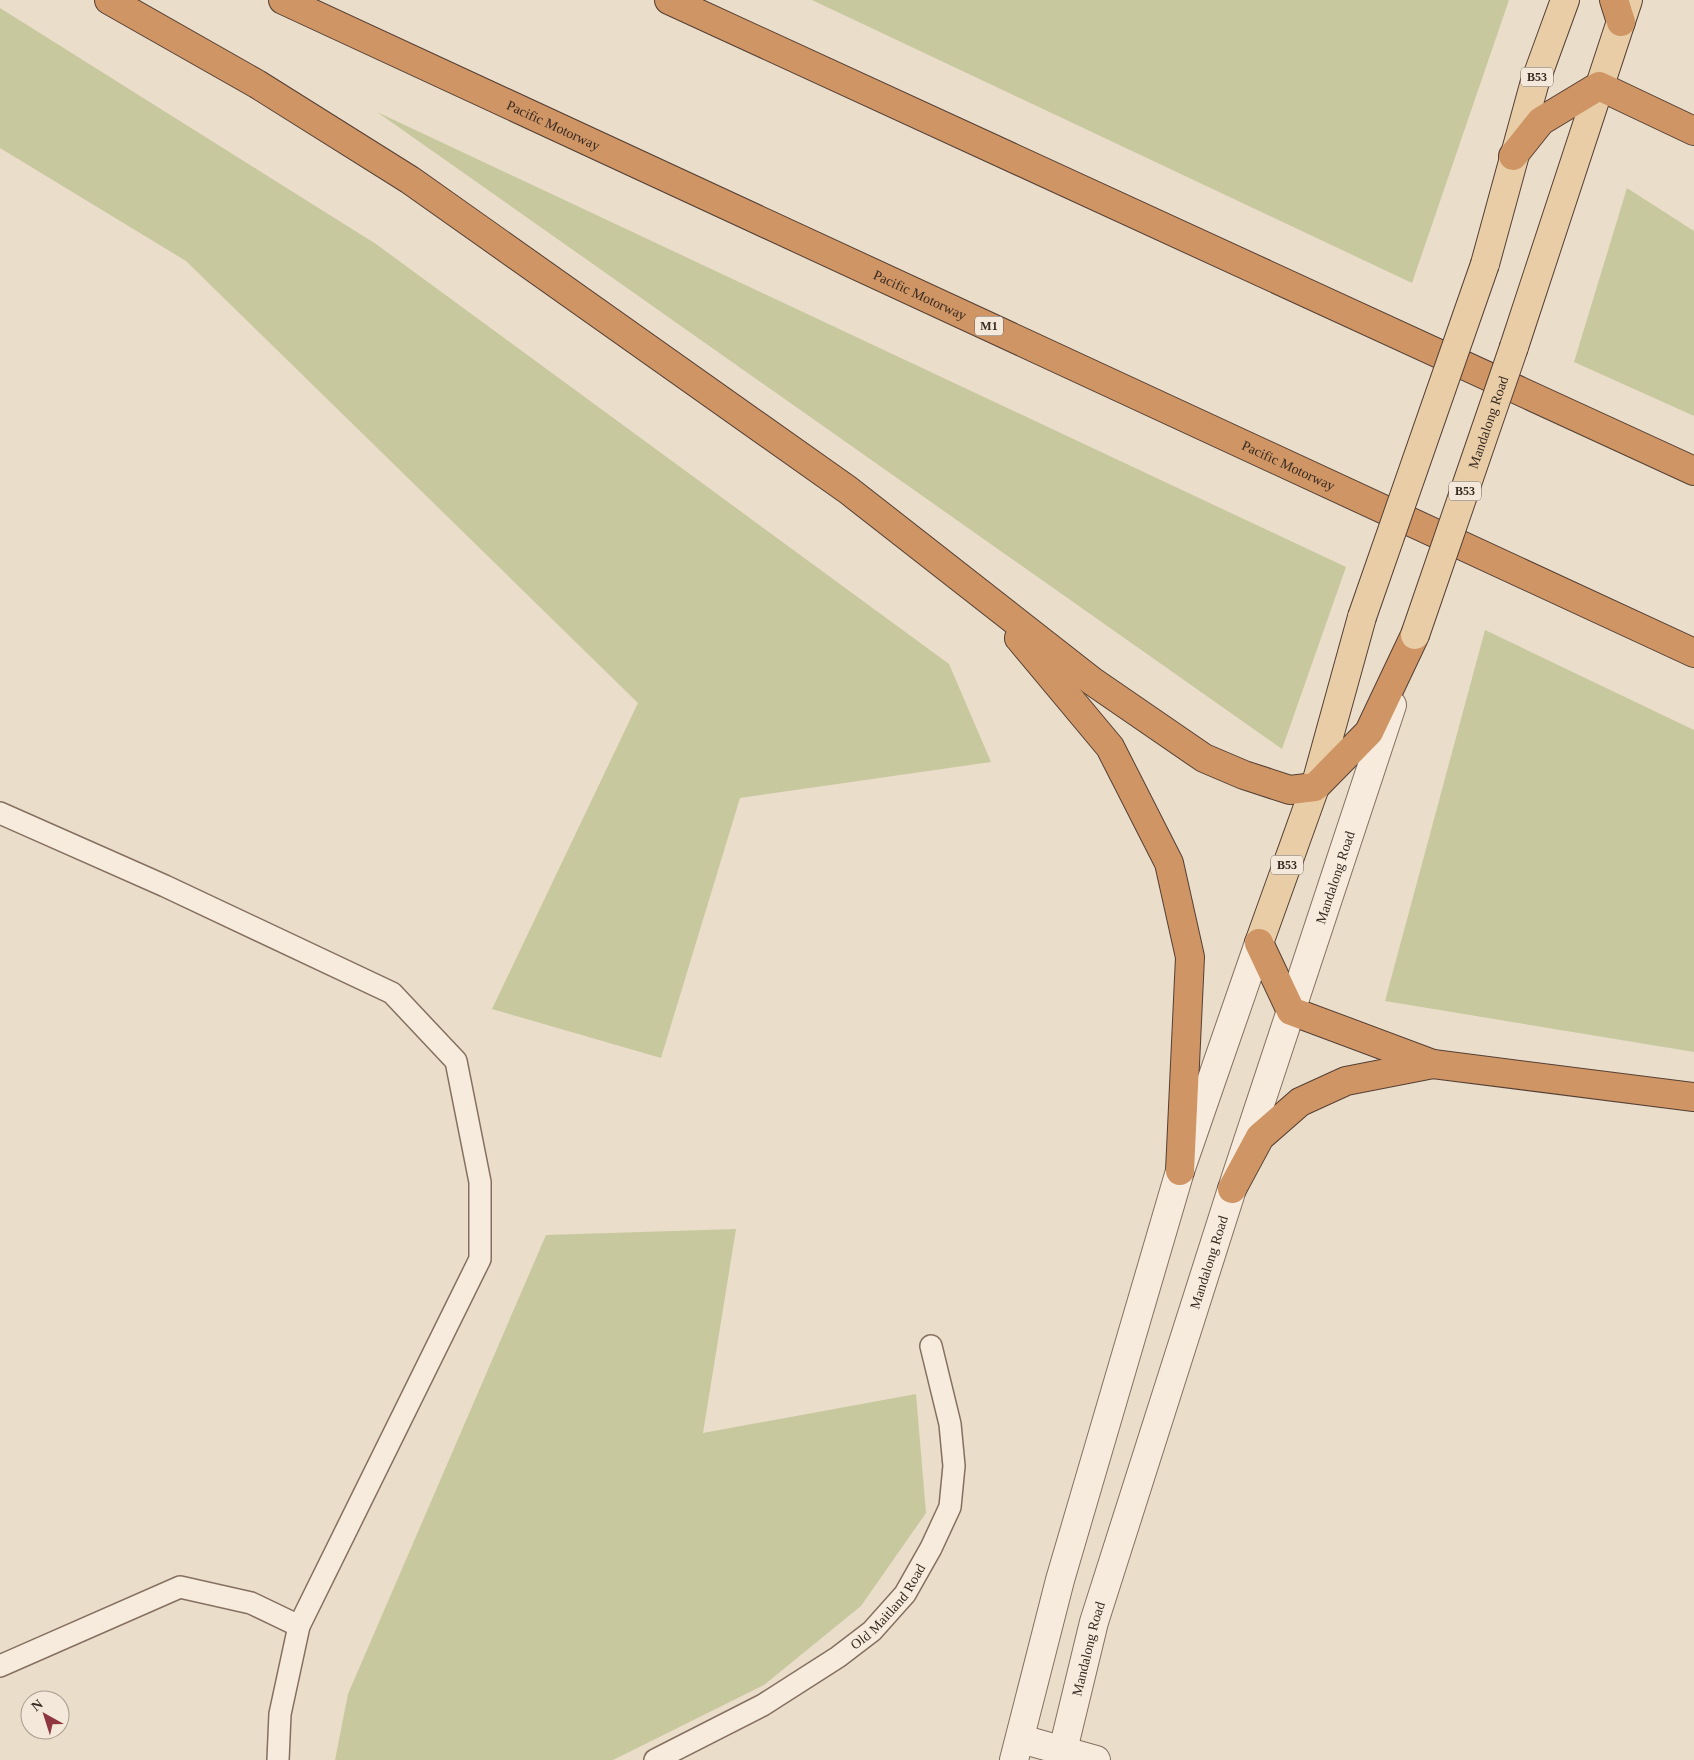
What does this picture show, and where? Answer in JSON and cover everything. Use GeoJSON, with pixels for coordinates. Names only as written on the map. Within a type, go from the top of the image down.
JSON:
{"type":"FeatureCollection","features":[{"type":"Feature","properties":{"kind":"highway"},"geometry":{"type":"LineString","coordinates":[[109,0],[256,84],[410,180],[848,490],[1092,681],[1204,758],[1244,775],[1290,790],[1315,787],[1369,732],[1415,634]]}},
{"type":"Feature","properties":{"kind":"highway","name":"Pacific Motorway"},"geometry":{"type":"LineString","coordinates":[[283,0],[1694,653]]}},
{"type":"Feature","properties":{"kind":"highway"},"geometry":{"type":"LineString","coordinates":[[669,0],[1694,471]]}},
{"type":"Feature","properties":{"kind":"highway"},"geometry":{"type":"LineString","coordinates":[[1513,156],[1541,121],[1599,86],[1694,131]]}},
{"type":"Feature","properties":{"kind":"highway"},"geometry":{"type":"LineString","coordinates":[[985,597],[1110,746],[1169,863],[1190,957],[1180,1171]]}},
{"type":"Feature","properties":{"kind":"highway"},"geometry":{"type":"LineString","coordinates":[[1259,943],[1291,1011],[1433,1064],[1694,1097]]}},
{"type":"Feature","properties":{"kind":"highway"},"geometry":{"type":"LineString","coordinates":[[1232,1189],[1260,1137],[1300,1102],[1346,1081],[1433,1064]]}},
{"type":"Feature","properties":{"kind":"main road","name":"B53"},"geometry":{"type":"LineString","coordinates":[[1259,943],[1315,787],[1362,617],[1485,264],[1534,84],[1565,0]]}},
{"type":"Feature","properties":{"kind":"main road","name":"Mandalong Road"},"geometry":{"type":"LineString","coordinates":[[1415,634],[1536,280],[1599,86],[1621,7]]}},
{"type":"Feature","properties":{"kind":"street","name":"Mandalong Road"},"geometry":{"type":"LineString","coordinates":[[1061,1755],[1094,1622],[1232,1189],[1415,634]]}},
{"type":"Feature","properties":{"kind":"street"},"geometry":{"type":"LineString","coordinates":[[1096,1760],[1017,1749],[1060,1580],[1180,1171],[1259,943]]}},
{"type":"Feature","properties":{"kind":"lane"},"geometry":{"type":"LineString","coordinates":[[0,813],[165,886],[392,993],[456,1061],[480,1182],[480,1259],[299,1626],[280,1714],[278,1760]]}},
{"type":"Feature","properties":{"kind":"lane","name":"Old Maitland Road"},"geometry":{"type":"LineString","coordinates":[[655,1760],[763,1705],[838,1656],[872,1630],[905,1594],[931,1548],[950,1507],[954,1466],[950,1424],[931,1346]]}},
{"type":"Feature","properties":{"kind":"lane"},"geometry":{"type":"LineString","coordinates":[[0,1666],[180,1587],[251,1603],[299,1626]]}},
{"type":"Feature","properties":{"kind":"green space"},"geometry":{"type":"Polygon","coordinates":[[[812,0],[1509,0],[1412,283],[812,0]]]}},
{"type":"Feature","properties":{"kind":"green space"},"geometry":{"type":"Polygon","coordinates":[[[0,8],[376,244],[949,664],[991,762],[740,798],[661,1058],[492,1009],[638,703],[186,261],[0,148],[0,8]]]}},
{"type":"Feature","properties":{"kind":"green space"},"geometry":{"type":"Polygon","coordinates":[[[377,112],[1346,567],[1282,749],[377,112]]]}},
{"type":"Feature","properties":{"kind":"green space"},"geometry":{"type":"Polygon","coordinates":[[[1627,188],[1694,231],[1694,416],[1574,362],[1627,188]]]}},
{"type":"Feature","properties":{"kind":"green space"},"geometry":{"type":"Polygon","coordinates":[[[1485,630],[1694,730],[1694,1052],[1385,1001],[1485,630]]]}},
{"type":"Feature","properties":{"kind":"green space"},"geometry":{"type":"Polygon","coordinates":[[[736,1229],[703,1433],[916,1394],[926,1513],[861,1606],[764,1685],[613,1760],[335,1760],[348,1694],[546,1235],[736,1229]]]}}]}
